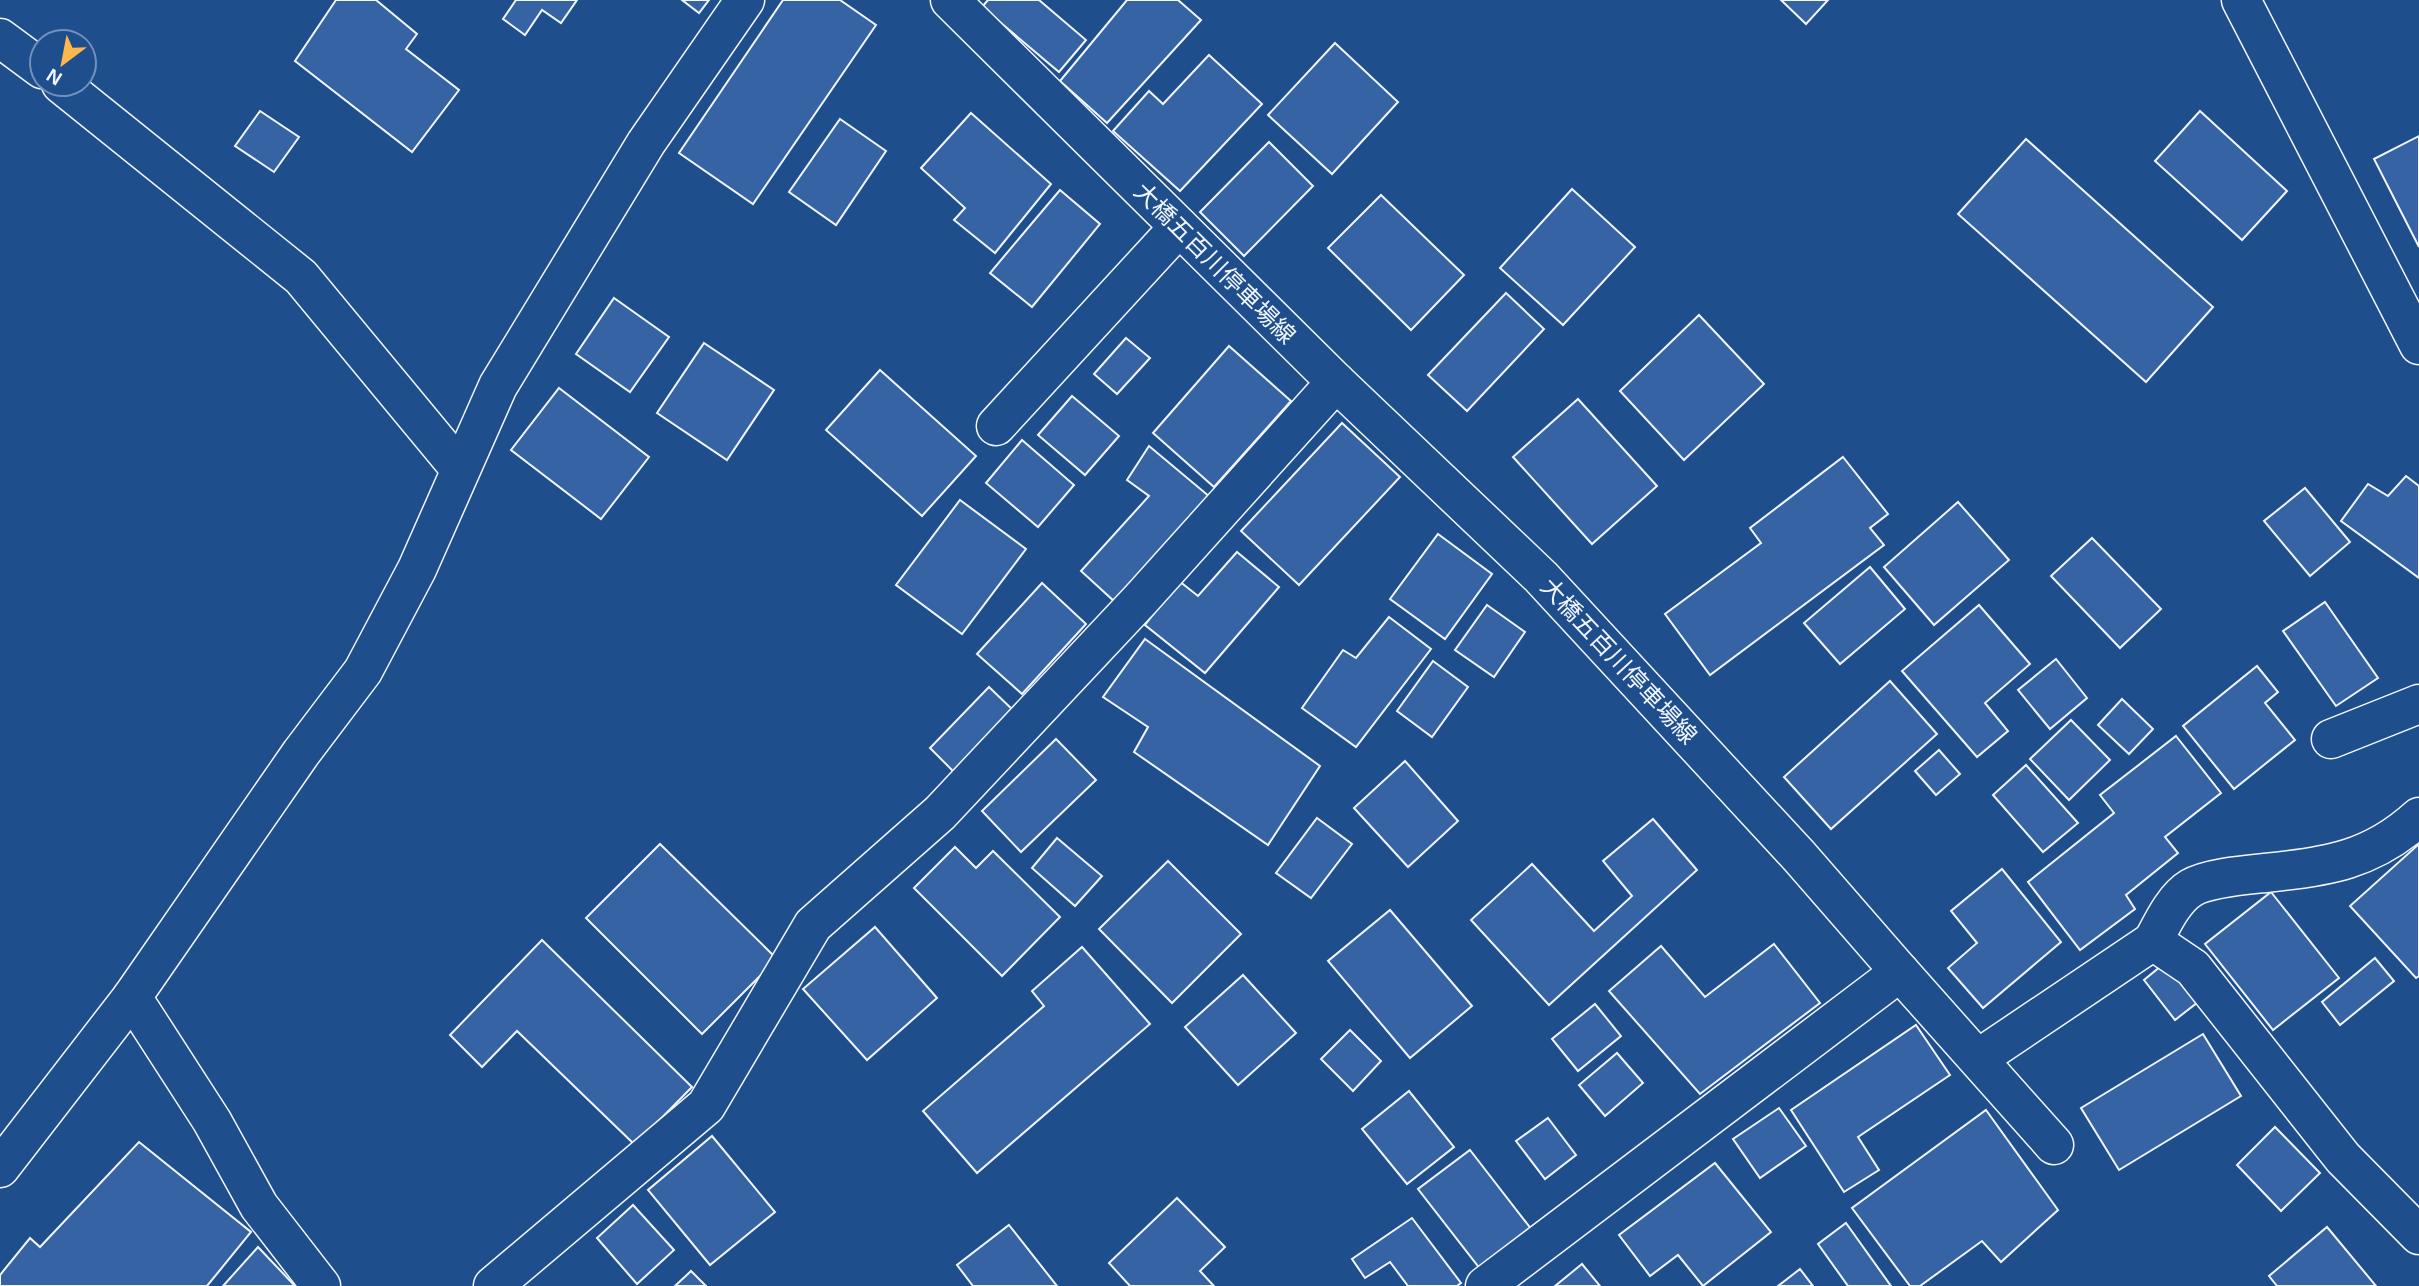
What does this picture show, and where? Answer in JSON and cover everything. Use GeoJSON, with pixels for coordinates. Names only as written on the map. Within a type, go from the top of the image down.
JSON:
{"type":"FeatureCollection","features":[{"type":"Feature","properties":{"kind":"street"},"geometry":{"type":"LineString","coordinates":[[0,1168],[132,996],[301,753],[363,671],[417,569],[498,386],[646,143],[745,0]]}},
{"type":"Feature","properties":{"kind":"street","name":"大橋五百川停車場線"},"geometry":{"type":"LineString","coordinates":[[950,0],[1336,382],[1541,577],[1799,856],[2054,1145]]}},
{"type":"Feature","properties":{"kind":"street"},"geometry":{"type":"LineString","coordinates":[[2241,0],[2419,345]]}},
{"type":"Feature","properties":{"kind":"street"},"geometry":{"type":"LineString","coordinates":[[0,38],[28,59]]}},
{"type":"Feature","properties":{"kind":"street"},"geometry":{"type":"LineString","coordinates":[[78,98],[302,277],[460,469]]}},
{"type":"Feature","properties":{"kind":"street"},"geometry":{"type":"LineString","coordinates":[[996,426],[1179,227]]}},
{"type":"Feature","properties":{"kind":"street"},"geometry":{"type":"LineString","coordinates":[[494,1286],[706,1106],[813,925],[940,813],[1141,599],[1336,382]]}},
{"type":"Feature","properties":{"kind":"street"},"geometry":{"type":"LineString","coordinates":[[2331,739],[2419,704]]}},
{"type":"Feature","properties":{"kind":"street"},"geometry":{"type":"LineString","coordinates":[[1979,1058],[2153,941],[2166,916],[2190,888],[2239,875],[2304,869],[2353,858],[2394,839],[2419,817]]}},
{"type":"Feature","properties":{"kind":"street"},"geometry":{"type":"LineString","coordinates":[[2153,941],[2193,968],[2343,1158],[2419,1235]]}},
{"type":"Feature","properties":{"kind":"street"},"geometry":{"type":"LineString","coordinates":[[1485,1286],[1900,972]]}},
{"type":"Feature","properties":{"kind":"street"},"geometry":{"type":"LineString","coordinates":[[132,996],[212,1121],[259,1206],[321,1286]]}},
{"type":"Feature","properties":{"kind":"building"},"geometry":{"type":"Polygon","coordinates":[[[336,0],[376,0],[417,34],[406,49],[459,90],[412,152],[295,61],[336,0]]]}},
{"type":"Feature","properties":{"kind":"building"},"geometry":{"type":"Polygon","coordinates":[[[516,0],[577,0],[561,23],[542,10],[525,35],[503,19],[516,0]]]}},
{"type":"Feature","properties":{"kind":"building"},"geometry":{"type":"Polygon","coordinates":[[[682,0],[709,0],[699,13],[682,0]]]}},
{"type":"Feature","properties":{"kind":"building"},"geometry":{"type":"Polygon","coordinates":[[[783,0],[840,0],[876,25],[753,204],[679,153],[783,0]]]}},
{"type":"Feature","properties":{"kind":"building"},"geometry":{"type":"Polygon","coordinates":[[[988,0],[1039,0],[1086,40],[1059,72],[982,7],[988,0]]]}},
{"type":"Feature","properties":{"kind":"building"},"geometry":{"type":"Polygon","coordinates":[[[1127,0],[1178,0],[1201,20],[1107,123],[1060,81],[1127,0]]]}},
{"type":"Feature","properties":{"kind":"building"},"geometry":{"type":"Polygon","coordinates":[[[1781,0],[1828,0],[1806,24],[1781,0]]]}},
{"type":"Feature","properties":{"kind":"building"},"geometry":{"type":"Polygon","coordinates":[[[1335,43],[1398,102],[1332,174],[1268,115],[1335,43]]]}},
{"type":"Feature","properties":{"kind":"building"},"geometry":{"type":"Polygon","coordinates":[[[1209,55],[1262,104],[1180,191],[1113,131],[1149,91],[1163,104],[1209,55]]]}},
{"type":"Feature","properties":{"kind":"building"},"geometry":{"type":"Polygon","coordinates":[[[260,111],[299,137],[274,172],[235,146],[260,111]]]}},
{"type":"Feature","properties":{"kind":"building"},"geometry":{"type":"Polygon","coordinates":[[[2200,111],[2287,191],[2242,240],[2155,161],[2200,111]]]}},
{"type":"Feature","properties":{"kind":"building"},"geometry":{"type":"Polygon","coordinates":[[[971,113],[1051,184],[995,253],[954,220],[965,208],[921,168],[971,113]]]}},
{"type":"Feature","properties":{"kind":"building"},"geometry":{"type":"Polygon","coordinates":[[[840,119],[886,151],[836,225],[789,192],[840,119]]]}},
{"type":"Feature","properties":{"kind":"building"},"geometry":{"type":"Polygon","coordinates":[[[2419,136],[2419,247],[2374,159],[2419,136]]]}},
{"type":"Feature","properties":{"kind":"building"},"geometry":{"type":"Polygon","coordinates":[[[2026,139],[2213,307],[2146,382],[1958,214],[2026,139]]]}},
{"type":"Feature","properties":{"kind":"building"},"geometry":{"type":"Polygon","coordinates":[[[1269,142],[1313,186],[1244,256],[1200,212],[1269,142]]]}},
{"type":"Feature","properties":{"kind":"building"},"geometry":{"type":"Polygon","coordinates":[[[1572,189],[1635,247],[1563,325],[1500,268],[1572,189]]]}},
{"type":"Feature","properties":{"kind":"building"},"geometry":{"type":"Polygon","coordinates":[[[1060,190],[1100,224],[1032,307],[990,273],[1060,190]]]}},
{"type":"Feature","properties":{"kind":"building"},"geometry":{"type":"Polygon","coordinates":[[[1381,195],[1464,275],[1411,330],[1328,248],[1381,195]]]}},
{"type":"Feature","properties":{"kind":"building"},"geometry":{"type":"Polygon","coordinates":[[[1506,293],[1544,329],[1467,411],[1428,375],[1506,293]]]}},
{"type":"Feature","properties":{"kind":"building"},"geometry":{"type":"Polygon","coordinates":[[[614,298],[669,337],[630,392],[576,354],[614,298]]]}},
{"type":"Feature","properties":{"kind":"building"},"geometry":{"type":"Polygon","coordinates":[[[1699,315],[1764,384],[1684,460],[1620,391],[1699,315]]]}},
{"type":"Feature","properties":{"kind":"building"},"geometry":{"type":"Polygon","coordinates":[[[1126,338],[1150,358],[1117,394],[1094,374],[1126,338]]]}},
{"type":"Feature","properties":{"kind":"building"},"geometry":{"type":"Polygon","coordinates":[[[704,343],[774,390],[727,460],[657,413],[704,343]]]}},
{"type":"Feature","properties":{"kind":"building"},"geometry":{"type":"Polygon","coordinates":[[[1229,346],[1291,401],[1214,487],[1153,433],[1229,346]]]}},
{"type":"Feature","properties":{"kind":"building"},"geometry":{"type":"Polygon","coordinates":[[[880,370],[976,456],[922,516],[826,430],[880,370]]]}},
{"type":"Feature","properties":{"kind":"building"},"geometry":{"type":"Polygon","coordinates":[[[559,388],[649,457],[601,519],[511,450],[559,388]]]}},
{"type":"Feature","properties":{"kind":"building"},"geometry":{"type":"Polygon","coordinates":[[[1072,396],[1119,436],[1085,475],[1038,435],[1072,396]]]}},
{"type":"Feature","properties":{"kind":"building"},"geometry":{"type":"Polygon","coordinates":[[[1578,399],[1657,486],[1592,544],[1513,457],[1578,399]]]}},
{"type":"Feature","properties":{"kind":"building"},"geometry":{"type":"Polygon","coordinates":[[[1342,423],[1400,477],[1299,585],[1241,531],[1342,423]]]}},
{"type":"Feature","properties":{"kind":"building"},"geometry":{"type":"Polygon","coordinates":[[[1022,440],[1074,485],[1038,527],[986,483],[1022,440]]]}},
{"type":"Feature","properties":{"kind":"building"},"geometry":{"type":"Polygon","coordinates":[[[1149,446],[1210,497],[1115,602],[1081,571],[1149,496],[1127,480],[1149,446]]]}},
{"type":"Feature","properties":{"kind":"building"},"geometry":{"type":"Polygon","coordinates":[[[1843,457],[1888,514],[1870,528],[1884,545],[1710,675],[1665,614],[1761,543],[1750,528],[1843,457]]]}},
{"type":"Feature","properties":{"kind":"building"},"geometry":{"type":"Polygon","coordinates":[[[2406,476],[2419,486],[2419,578],[2341,521],[2368,484],[2388,496],[2406,476]]]}},
{"type":"Feature","properties":{"kind":"building"},"geometry":{"type":"Polygon","coordinates":[[[2305,488],[2350,542],[2310,576],[2264,521],[2305,488]]]}},
{"type":"Feature","properties":{"kind":"building"},"geometry":{"type":"Polygon","coordinates":[[[960,500],[1026,549],[962,634],[896,585],[960,500]]]}},
{"type":"Feature","properties":{"kind":"building"},"geometry":{"type":"Polygon","coordinates":[[[1958,502],[2009,560],[1934,625],[1884,567],[1958,502]]]}},
{"type":"Feature","properties":{"kind":"building"},"geometry":{"type":"Polygon","coordinates":[[[1438,534],[1492,574],[1445,639],[1390,599],[1438,534]]]}},
{"type":"Feature","properties":{"kind":"building"},"geometry":{"type":"Polygon","coordinates":[[[2092,538],[2161,609],[2120,648],[2051,576],[2092,538]]]}},
{"type":"Feature","properties":{"kind":"building"},"geometry":{"type":"Polygon","coordinates":[[[1237,552],[1279,587],[1205,673],[1145,625],[1179,581],[1198,596],[1237,552]]]}},
{"type":"Feature","properties":{"kind":"building"},"geometry":{"type":"Polygon","coordinates":[[[1870,567],[1905,609],[1840,664],[1804,623],[1870,567]]]}},
{"type":"Feature","properties":{"kind":"building"},"geometry":{"type":"Polygon","coordinates":[[[1042,583],[1086,624],[1022,694],[977,654],[1042,583]]]}},
{"type":"Feature","properties":{"kind":"building"},"geometry":{"type":"Polygon","coordinates":[[[2325,602],[2378,678],[2336,706],[2283,631],[2325,602]]]}},
{"type":"Feature","properties":{"kind":"building"},"geometry":{"type":"Polygon","coordinates":[[[1487,605],[1525,632],[1494,677],[1455,650],[1487,605]]]}},
{"type":"Feature","properties":{"kind":"building"},"geometry":{"type":"Polygon","coordinates":[[[1979,605],[2030,664],[1985,703],[2008,731],[1977,757],[1902,671],[1979,605]]]}},
{"type":"Feature","properties":{"kind":"building"},"geometry":{"type":"Polygon","coordinates":[[[1389,617],[1431,649],[1356,747],[1302,708],[1343,650],[1356,658],[1389,617]]]}},
{"type":"Feature","properties":{"kind":"building"},"geometry":{"type":"Polygon","coordinates":[[[1145,639],[1320,766],[1268,845],[1134,752],[1148,727],[1103,697],[1145,639]]]}},
{"type":"Feature","properties":{"kind":"building"},"geometry":{"type":"Polygon","coordinates":[[[2056,659],[2087,698],[2050,729],[2018,690],[2056,659]]]}},
{"type":"Feature","properties":{"kind":"building"},"geometry":{"type":"Polygon","coordinates":[[[1433,661],[1468,687],[1432,737],[1397,711],[1433,661]]]}},
{"type":"Feature","properties":{"kind":"building"},"geometry":{"type":"Polygon","coordinates":[[[2257,666],[2278,692],[2265,703],[2295,740],[2234,789],[2183,726],[2257,666]]]}},
{"type":"Feature","properties":{"kind":"building"},"geometry":{"type":"Polygon","coordinates":[[[1890,681],[1937,734],[1831,829],[1784,777],[1890,681]]]}},
{"type":"Feature","properties":{"kind":"building"},"geometry":{"type":"Polygon","coordinates":[[[989,687],[1015,712],[956,774],[930,748],[989,687]]]}},
{"type":"Feature","properties":{"kind":"building"},"geometry":{"type":"Polygon","coordinates":[[[2122,699],[2153,729],[2129,754],[2098,725],[2122,699]]]}},
{"type":"Feature","properties":{"kind":"building"},"geometry":{"type":"Polygon","coordinates":[[[2071,720],[2110,760],[2069,800],[2030,759],[2071,720]]]}},
{"type":"Feature","properties":{"kind":"building"},"geometry":{"type":"Polygon","coordinates":[[[2176,736],[2221,793],[2165,837],[2178,853],[2126,895],[2135,909],[2080,950],[2028,882],[2114,813],[2100,795],[2176,736]]]}},
{"type":"Feature","properties":{"kind":"building"},"geometry":{"type":"Polygon","coordinates":[[[1056,739],[1096,780],[1021,852],[982,811],[1056,739]]]}},
{"type":"Feature","properties":{"kind":"building"},"geometry":{"type":"Polygon","coordinates":[[[1939,750],[1960,774],[1936,795],[1915,771],[1939,750]]]}},
{"type":"Feature","properties":{"kind":"building"},"geometry":{"type":"Polygon","coordinates":[[[1405,761],[1458,821],[1408,867],[1354,808],[1405,761]]]}},
{"type":"Feature","properties":{"kind":"building"},"geometry":{"type":"Polygon","coordinates":[[[2026,765],[2078,823],[2043,852],[1993,795],[2026,765]]]}},
{"type":"Feature","properties":{"kind":"building"},"geometry":{"type":"Polygon","coordinates":[[[1317,818],[1352,844],[1311,898],[1276,873],[1317,818]]]}},
{"type":"Feature","properties":{"kind":"building"},"geometry":{"type":"Polygon","coordinates":[[[1653,819],[1697,870],[1549,1005],[1471,920],[1532,864],[1594,931],[1632,896],[1603,861],[1653,819]]]}},
{"type":"Feature","properties":{"kind":"building"},"geometry":{"type":"Polygon","coordinates":[[[1057,838],[1102,876],[1075,906],[1032,868],[1057,838]]]}},
{"type":"Feature","properties":{"kind":"building"},"geometry":{"type":"Polygon","coordinates":[[[660,844],[777,959],[702,1034],[586,918],[660,844]]]}},
{"type":"Feature","properties":{"kind":"building"},"geometry":{"type":"Polygon","coordinates":[[[2419,844],[2419,976],[2416,978],[2350,906],[2419,844]]]}},
{"type":"Feature","properties":{"kind":"building"},"geometry":{"type":"Polygon","coordinates":[[[955,847],[976,868],[993,851],[1060,917],[1002,976],[914,888],[955,847]]]}},
{"type":"Feature","properties":{"kind":"building"},"geometry":{"type":"Polygon","coordinates":[[[1168,861],[1241,934],[1172,1003],[1099,929],[1168,861]]]}},
{"type":"Feature","properties":{"kind":"building"},"geometry":{"type":"Polygon","coordinates":[[[2002,869],[2061,942],[1983,1008],[1948,968],[1977,943],[1951,911],[2002,869]]]}},
{"type":"Feature","properties":{"kind":"building"},"geometry":{"type":"Polygon","coordinates":[[[2271,892],[2339,978],[2273,1030],[2205,944],[2271,892]]]}},
{"type":"Feature","properties":{"kind":"building"},"geometry":{"type":"Polygon","coordinates":[[[1390,910],[1472,1006],[1410,1058],[1328,961],[1390,910]]]}},
{"type":"Feature","properties":{"kind":"building"},"geometry":{"type":"Polygon","coordinates":[[[875,927],[937,998],[867,1060],[803,989],[875,927]]]}},
{"type":"Feature","properties":{"kind":"building"},"geometry":{"type":"Polygon","coordinates":[[[542,940],[692,1087],[635,1145],[517,1031],[482,1067],[450,1035],[542,940]]]}},
{"type":"Feature","properties":{"kind":"building"},"geometry":{"type":"Polygon","coordinates":[[[1774,944],[1820,1003],[1700,1094],[1609,991],[1661,946],[1705,997],[1774,944]]]}},
{"type":"Feature","properties":{"kind":"building"},"geometry":{"type":"Polygon","coordinates":[[[1082,947],[1150,1024],[977,1173],[923,1111],[1044,1006],[1032,991],[1082,947]]]}},
{"type":"Feature","properties":{"kind":"building"},"geometry":{"type":"Polygon","coordinates":[[[2375,958],[2394,981],[2340,1025],[2322,1002],[2375,958]]]}},
{"type":"Feature","properties":{"kind":"building"},"geometry":{"type":"Polygon","coordinates":[[[2166,962],[2198,1002],[2175,1020],[2144,980],[2166,962]]]}},
{"type":"Feature","properties":{"kind":"building"},"geometry":{"type":"Polygon","coordinates":[[[1243,975],[1296,1033],[1238,1085],[1185,1027],[1243,975]]]}},
{"type":"Feature","properties":{"kind":"building"},"geometry":{"type":"Polygon","coordinates":[[[1595,1004],[1621,1036],[1578,1071],[1552,1039],[1595,1004]]]}},
{"type":"Feature","properties":{"kind":"building"},"geometry":{"type":"Polygon","coordinates":[[[1916,1025],[1950,1075],[1858,1137],[1879,1170],[1844,1192],[1791,1110],[1916,1025]]]}},
{"type":"Feature","properties":{"kind":"building"},"geometry":{"type":"Polygon","coordinates":[[[1350,1030],[1381,1061],[1353,1091],[1321,1059],[1350,1030]]]}},
{"type":"Feature","properties":{"kind":"building"},"geometry":{"type":"Polygon","coordinates":[[[2203,1034],[2241,1096],[2119,1170],[2081,1108],[2203,1034]]]}},
{"type":"Feature","properties":{"kind":"building"},"geometry":{"type":"Polygon","coordinates":[[[1617,1053],[1643,1083],[1605,1116],[1579,1085],[1617,1053]]]}},
{"type":"Feature","properties":{"kind":"building"},"geometry":{"type":"Polygon","coordinates":[[[1409,1091],[1454,1147],[1407,1184],[1362,1129],[1409,1091]]]}},
{"type":"Feature","properties":{"kind":"building"},"geometry":{"type":"Polygon","coordinates":[[[1779,1108],[1806,1146],[1760,1178],[1733,1139],[1779,1108]]]}},
{"type":"Feature","properties":{"kind":"building"},"geometry":{"type":"Polygon","coordinates":[[[1986,1110],[2058,1210],[2001,1262],[1982,1241],[1920,1286],[1910,1286],[1852,1208],[1986,1110]]]}},
{"type":"Feature","properties":{"kind":"building"},"geometry":{"type":"Polygon","coordinates":[[[1548,1118],[1576,1155],[1545,1179],[1516,1141],[1548,1118]]]}},
{"type":"Feature","properties":{"kind":"building"},"geometry":{"type":"Polygon","coordinates":[[[2275,1127],[2320,1173],[2281,1211],[2237,1165],[2275,1127]]]}},
{"type":"Feature","properties":{"kind":"building"},"geometry":{"type":"Polygon","coordinates":[[[712,1136],[775,1212],[710,1265],[648,1190],[712,1136]]]}},
{"type":"Feature","properties":{"kind":"building"},"geometry":{"type":"Polygon","coordinates":[[[139,1142],[251,1232],[207,1286],[0,1286],[0,1275],[30,1238],[40,1247],[139,1142]]]}},
{"type":"Feature","properties":{"kind":"building"},"geometry":{"type":"Polygon","coordinates":[[[1470,1150],[1532,1230],[1481,1270],[1418,1189],[1470,1150]]]}},
{"type":"Feature","properties":{"kind":"building"},"geometry":{"type":"Polygon","coordinates":[[[1715,1163],[1771,1232],[1703,1286],[1678,1255],[1650,1276],[1619,1235],[1715,1163]]]}},
{"type":"Feature","properties":{"kind":"building"},"geometry":{"type":"Polygon","coordinates":[[[1177,1198],[1225,1247],[1200,1271],[1214,1286],[1130,1286],[1109,1263],[1177,1198]]]}},
{"type":"Feature","properties":{"kind":"building"},"geometry":{"type":"Polygon","coordinates":[[[633,1205],[674,1250],[637,1284],[597,1238],[633,1205]]]}},
{"type":"Feature","properties":{"kind":"building"},"geometry":{"type":"Polygon","coordinates":[[[1412,1218],[1461,1283],[1457,1286],[1408,1286],[1390,1262],[1365,1278],[1352,1259],[1412,1218]]]}},
{"type":"Feature","properties":{"kind":"building"},"geometry":{"type":"Polygon","coordinates":[[[1846,1223],[1891,1286],[1848,1286],[1818,1244],[1846,1223]]]}},
{"type":"Feature","properties":{"kind":"building"},"geometry":{"type":"Polygon","coordinates":[[[1009,1225],[1057,1286],[973,1286],[957,1265],[1009,1225]]]}},
{"type":"Feature","properties":{"kind":"building"},"geometry":{"type":"Polygon","coordinates":[[[2327,1227],[2376,1286],[2277,1286],[2269,1276],[2327,1227]]]}},
{"type":"Feature","properties":{"kind":"building"},"geometry":{"type":"Polygon","coordinates":[[[258,1247],[295,1286],[223,1286],[258,1247]]]}},
{"type":"Feature","properties":{"kind":"building"},"geometry":{"type":"Polygon","coordinates":[[[1582,1264],[1600,1286],[1555,1286],[1582,1264]]]}},
{"type":"Feature","properties":{"kind":"building"},"geometry":{"type":"Polygon","coordinates":[[[1800,1269],[1813,1286],[1778,1286],[1800,1269]]]}},
{"type":"Feature","properties":{"kind":"building"},"geometry":{"type":"Polygon","coordinates":[[[691,1271],[706,1286],[675,1286],[691,1271]]]}}]}
